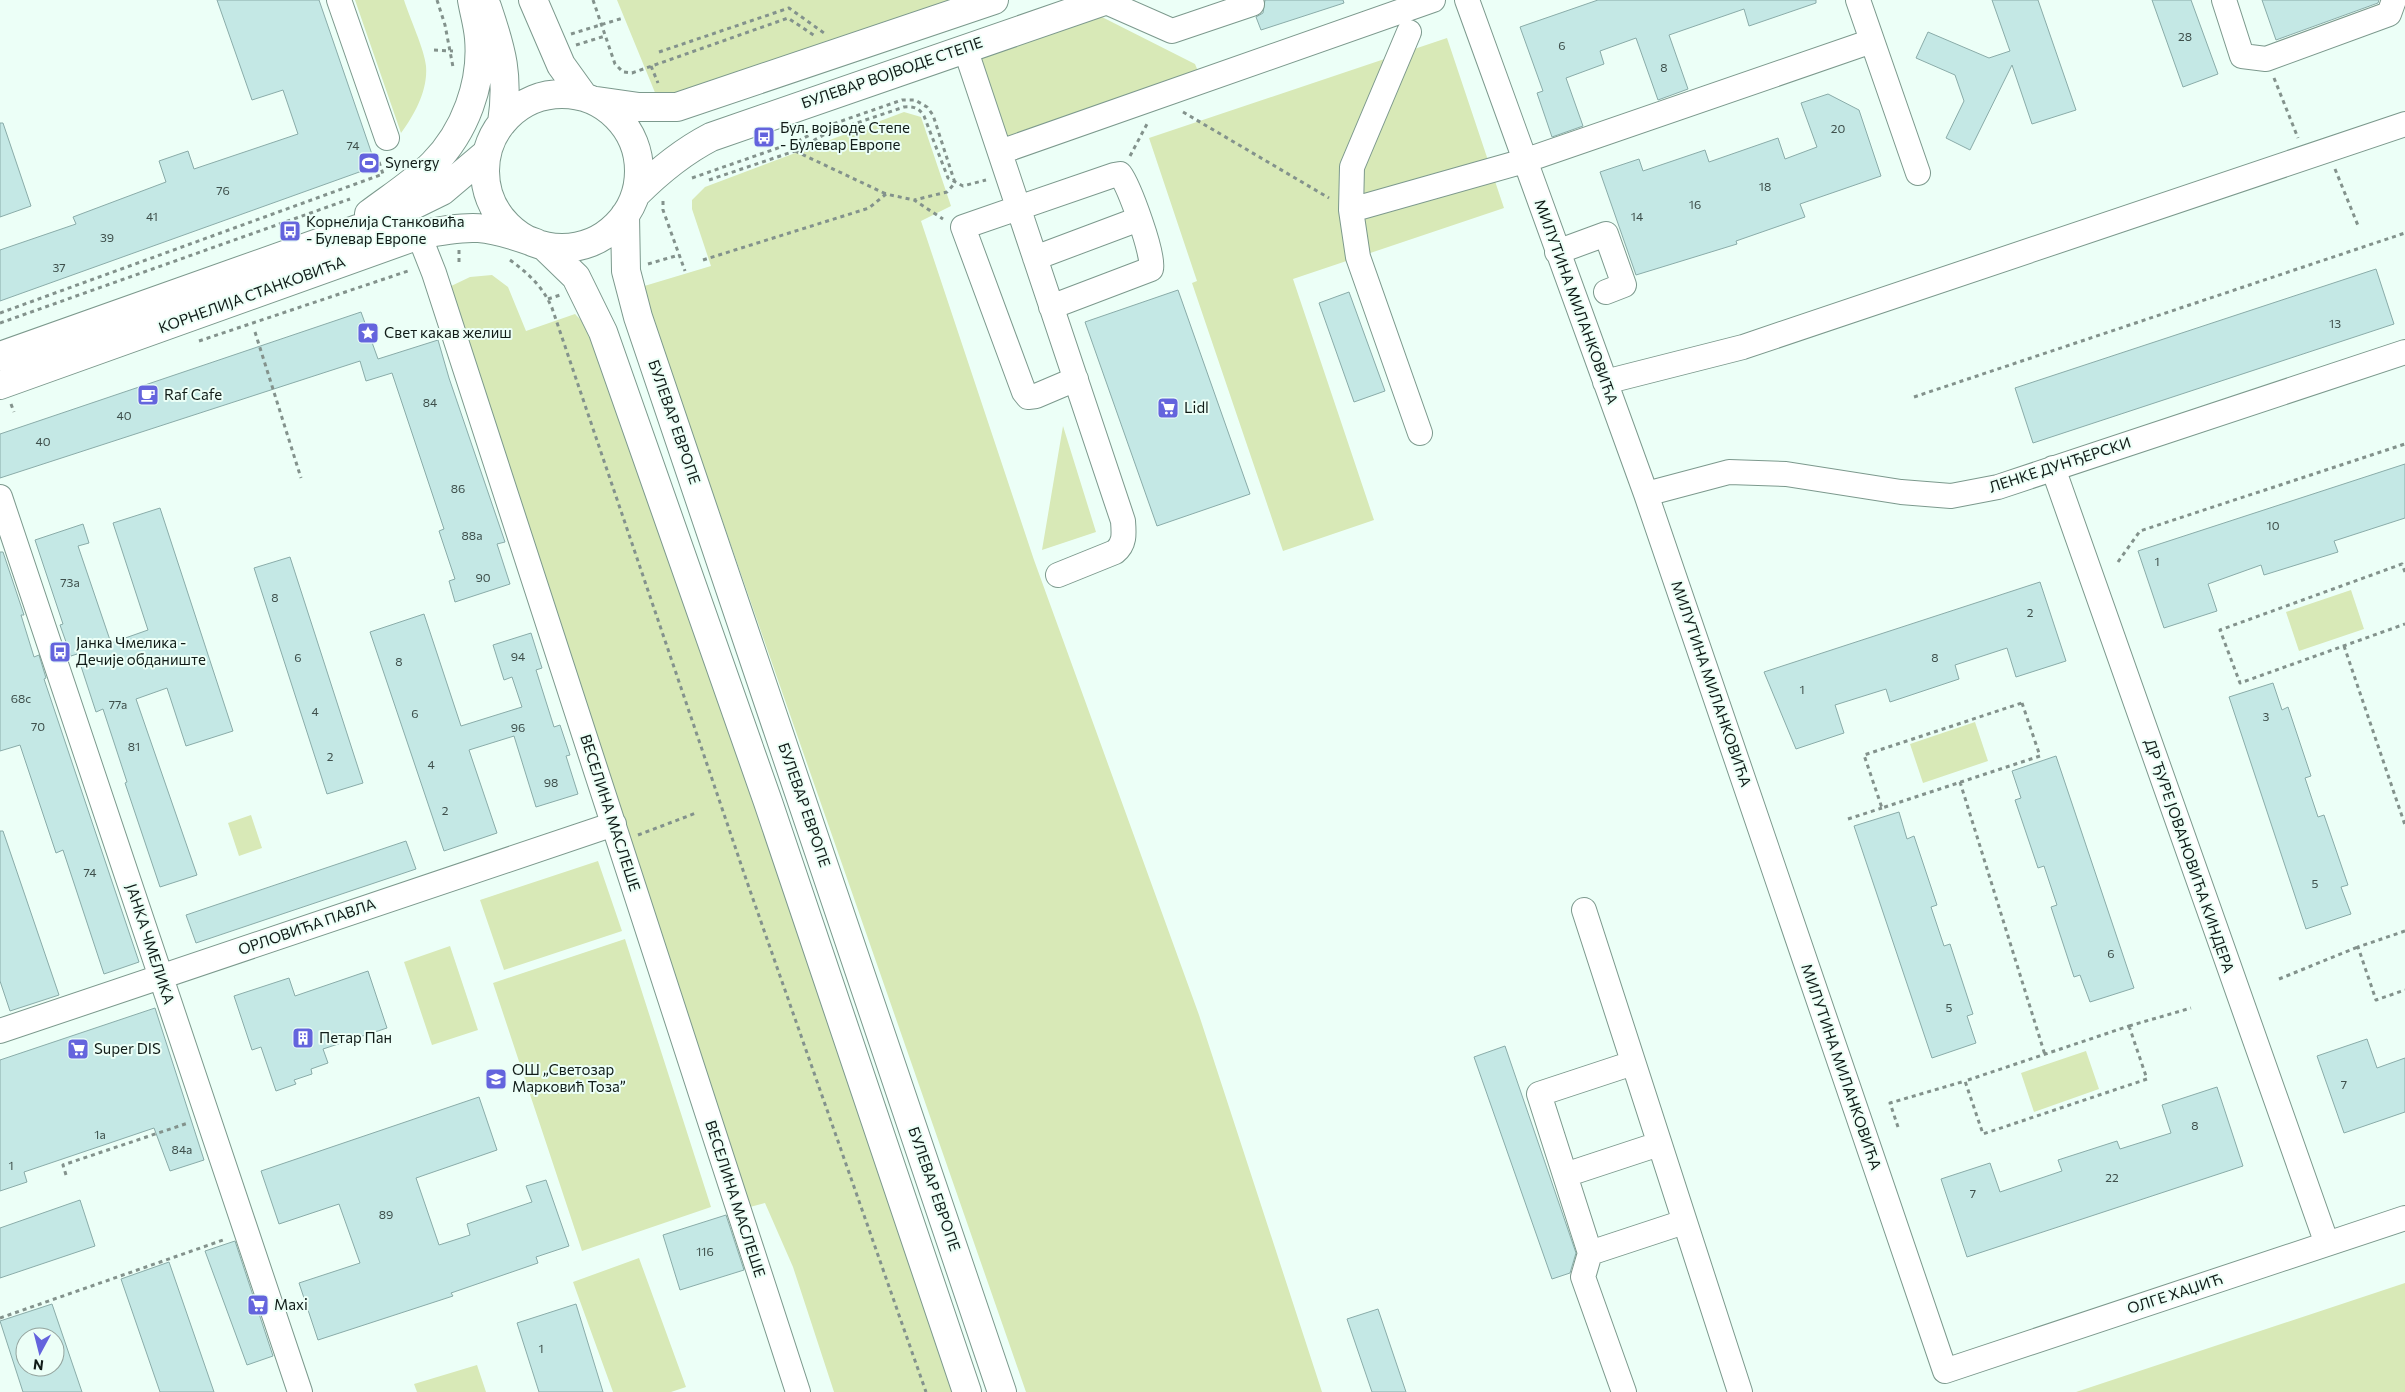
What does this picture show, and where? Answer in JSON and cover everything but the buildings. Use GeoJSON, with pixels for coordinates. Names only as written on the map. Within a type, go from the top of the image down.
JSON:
{"type":"FeatureCollection","features":[{"type":"Feature","properties":{"kind":"main road"},"geometry":{"type":"LineString","coordinates":[[337,237],[432,165],[455,138],[470,105],[479,66],[479,35],[472,0]]}},
{"type":"Feature","properties":{"kind":"main road"},"geometry":{"type":"LineString","coordinates":[[485,0],[499,44],[506,82],[502,123]]}},
{"type":"Feature","properties":{"kind":"main road"},"geometry":{"type":"LineString","coordinates":[[533,0],[561,65],[587,98],[613,113],[629,132],[638,156],[639,169],[630,205],[609,232],[589,243],[567,248],[540,244]]}},
{"type":"Feature","properties":{"kind":"main road"},"geometry":{"type":"LineString","coordinates":[[967,1392],[771,812],[603,332],[576,278],[540,244],[512,229],[495,207],[486,181],[488,153],[492,139],[502,123],[519,107],[539,98],[562,94],[639,107],[678,107],[994,0]]}},
{"type":"Feature","properties":{"kind":"main road","name":"БУЛЕВАР ВОЈВОДЕ СТЕПЕ"},"geometry":{"type":"LineString","coordinates":[[630,205],[661,170],[692,147],[710,137],[1106,0]]}},
{"type":"Feature","properties":{"kind":"main road","name":"КОРНЕЛИЈА СТАНКОВИЋА"},"geometry":{"type":"LineString","coordinates":[[0,356],[383,220],[442,191],[488,153]]}},
{"type":"Feature","properties":{"kind":"main road","name":"БУЛЕВАР ЕВРОПЕ"},"geometry":{"type":"LineString","coordinates":[[630,205],[626,271],[638,317],[1002,1392]]}},
{"type":"Feature","properties":{"kind":"main road","name":"КОРНЕЛИЈА СТАНКОВИЋА"},"geometry":{"type":"LineString","coordinates":[[8,398],[420,236],[474,226],[498,230],[540,244]]}},
{"type":"Feature","properties":{"kind":"street"},"geometry":{"type":"LineString","coordinates":[[339,0],[387,138]]}},
{"type":"Feature","properties":{"kind":"street"},"geometry":{"type":"LineString","coordinates":[[1106,0],[1172,31],[1252,4]]}},
{"type":"Feature","properties":{"kind":"street"},"geometry":{"type":"LineString","coordinates":[[1003,163],[1434,0]]}},
{"type":"Feature","properties":{"kind":"street","name":"МИЛУТИНА МИЛАНКОВИЋА"},"geometry":{"type":"LineString","coordinates":[[1467,0],[1646,494],[1945,1371]]}},
{"type":"Feature","properties":{"kind":"street"},"geometry":{"type":"LineString","coordinates":[[1858,0],[1918,173]]}},
{"type":"Feature","properties":{"kind":"street"},"geometry":{"type":"LineString","coordinates":[[2224,0],[2242,56],[2266,59],[2389,14],[2394,0]]}},
{"type":"Feature","properties":{"kind":"street"},"geometry":{"type":"LineString","coordinates":[[1409,32],[1352,167],[1351,210],[1358,257],[1420,433]]}},
{"type":"Feature","properties":{"kind":"street"},"geometry":{"type":"LineString","coordinates":[[1351,210],[1524,161],[1872,41]]}},
{"type":"Feature","properties":{"kind":"street"},"geometry":{"type":"LineString","coordinates":[[965,48],[1123,521],[1123,541],[1121,547],[1116,552],[1058,575]]}},
{"type":"Feature","properties":{"kind":"street"},"geometry":{"type":"LineString","coordinates":[[1605,382],[1743,347],[2405,124]]}},
{"type":"Feature","properties":{"kind":"street"},"geometry":{"type":"LineString","coordinates":[[1051,307],[1151,269],[1152,258],[1139,219],[1120,174],[1114,174],[963,227],[1024,392],[1028,397],[1036,396],[1076,379]]}},
{"type":"Feature","properties":{"kind":"street"},"geometry":{"type":"LineString","coordinates":[[1035,258],[1139,219]]}},
{"type":"Feature","properties":{"kind":"street"},"geometry":{"type":"LineString","coordinates":[[1557,252],[1606,234],[1624,285],[1606,292]]}},
{"type":"Feature","properties":{"kind":"street","name":"ВЕСЕЛИНА МАСЛЕШЕ"},"geometry":{"type":"LineString","coordinates":[[420,236],[431,263],[798,1392]]}},
{"type":"Feature","properties":{"kind":"street","name":"ЛЕНКЕ ДУНЂЕРСКИ"},"geometry":{"type":"LineString","coordinates":[[1646,494],[1729,472],[1786,474],[1901,492],[1951,496],[1998,487],[2405,352]]}},
{"type":"Feature","properties":{"kind":"street","name":"ДР ЂУРЕ ЈОВАНОВИЋА КИНДЕРА"},"geometry":{"type":"LineString","coordinates":[[2053,468],[2327,1244]]}},
{"type":"Feature","properties":{"kind":"street","name":"ЈАНКА ЧМЕЛИКА"},"geometry":{"type":"LineString","coordinates":[[0,497],[300,1392]]}},
{"type":"Feature","properties":{"kind":"street","name":"ОРЛОВИЋА ПАВЛА"},"geometry":{"type":"LineString","coordinates":[[0,1031],[161,976],[617,833]]}},
{"type":"Feature","properties":{"kind":"street"},"geometry":{"type":"LineString","coordinates":[[1584,910],[1738,1392]]}},
{"type":"Feature","properties":{"kind":"street"},"geometry":{"type":"LineString","coordinates":[[1624,1392],[1583,1277],[1590,1252],[1538,1094],[1633,1063]]}},
{"type":"Feature","properties":{"kind":"street"},"geometry":{"type":"LineString","coordinates":[[1565,1175],[1659,1144]]}},
{"type":"Feature","properties":{"kind":"street","name":"ОЛГЕ ХАЏИЋ"},"geometry":{"type":"LineString","coordinates":[[1945,1371],[2405,1218]]}},
{"type":"Feature","properties":{"kind":"street"},"geometry":{"type":"LineString","coordinates":[[1590,1252],[1684,1222]]}},
{"type":"Feature","properties":{"kind":"path"},"geometry":{"type":"LineString","coordinates":[[593,0],[615,64],[623,72],[632,72],[788,18],[819,38]]}},
{"type":"Feature","properties":{"kind":"path"},"geometry":{"type":"LineString","coordinates":[[660,52],[789,8],[828,36]]}},
{"type":"Feature","properties":{"kind":"path"},"geometry":{"type":"LineString","coordinates":[[2266,59],[2306,157]]}},
{"type":"Feature","properties":{"kind":"path"},"geometry":{"type":"LineString","coordinates":[[685,180],[798,141],[827,126],[902,100],[915,100],[927,107],[933,115],[955,183]]}},
{"type":"Feature","properties":{"kind":"path"},"geometry":{"type":"LineString","coordinates":[[709,180],[795,151],[826,133],[912,106],[920,110],[924,116],[944,171],[948,178],[955,183],[963,186],[971,184],[1003,163]]}},
{"type":"Feature","properties":{"kind":"path"},"geometry":{"type":"LineString","coordinates":[[1182,112],[1351,210]]}},
{"type":"Feature","properties":{"kind":"path"},"geometry":{"type":"LineString","coordinates":[[1120,174],[1147,124]]}},
{"type":"Feature","properties":{"kind":"path"},"geometry":{"type":"LineString","coordinates":[[2329,150],[2359,228]]}},
{"type":"Feature","properties":{"kind":"path"},"geometry":{"type":"LineString","coordinates":[[795,151],[886,194],[914,200],[938,216],[963,227]]}},
{"type":"Feature","properties":{"kind":"path"},"geometry":{"type":"LineString","coordinates":[[0,313],[383,174]]}},
{"type":"Feature","properties":{"kind":"path"},"geometry":{"type":"LineString","coordinates":[[914,200],[947,192],[955,183]]}},
{"type":"Feature","properties":{"kind":"path"},"geometry":{"type":"LineString","coordinates":[[703,260],[870,208],[886,194]]}},
{"type":"Feature","properties":{"kind":"path"},"geometry":{"type":"LineString","coordinates":[[0,324],[359,195]]}},
{"type":"Feature","properties":{"kind":"path"},"geometry":{"type":"LineString","coordinates":[[662,196],[664,210],[685,271]]}},
{"type":"Feature","properties":{"kind":"path"},"geometry":{"type":"LineString","coordinates":[[1914,396],[2405,233]]}},
{"type":"Feature","properties":{"kind":"path"},"geometry":{"type":"LineString","coordinates":[[198,342],[468,252]]}},
{"type":"Feature","properties":{"kind":"path"},"geometry":{"type":"LineString","coordinates":[[504,256],[531,275],[546,295],[552,308],[746,879],[926,1392]]}},
{"type":"Feature","properties":{"kind":"path"},"geometry":{"type":"LineString","coordinates":[[255,332],[301,478]]}},
{"type":"Feature","properties":{"kind":"path"},"geometry":{"type":"LineString","coordinates":[[2118,562],[2140,531],[2405,444]]}},
{"type":"Feature","properties":{"kind":"path"},"geometry":{"type":"LineString","coordinates":[[2405,572],[2402,564],[2220,630],[2240,683],[2405,624]]}},
{"type":"Feature","properties":{"kind":"path"},"geometry":{"type":"LineString","coordinates":[[2344,646],[2405,825]]}},
{"type":"Feature","properties":{"kind":"path"},"geometry":{"type":"LineString","coordinates":[[1848,819],[1882,808],[1960,782],[2040,756],[2022,703],[1864,755],[1882,808]]}},
{"type":"Feature","properties":{"kind":"path"},"geometry":{"type":"LineString","coordinates":[[1960,782],[2045,1054]]}},
{"type":"Feature","properties":{"kind":"path"},"geometry":{"type":"LineString","coordinates":[[617,833],[696,813]]}},
{"type":"Feature","properties":{"kind":"path"},"geometry":{"type":"LineString","coordinates":[[2279,980],[2358,947],[2405,931]]}},
{"type":"Feature","properties":{"kind":"path"},"geometry":{"type":"LineString","coordinates":[[2358,947],[2376,1000],[2405,990]]}},
{"type":"Feature","properties":{"kind":"path"},"geometry":{"type":"LineString","coordinates":[[1898,1127],[1890,1103],[1965,1081],[2129,1026],[2191,1008]]}},
{"type":"Feature","properties":{"kind":"path"},"geometry":{"type":"LineString","coordinates":[[1965,1081],[1983,1134],[2147,1079],[2129,1026]]}},
{"type":"Feature","properties":{"kind":"path"},"geometry":{"type":"LineString","coordinates":[[66,1175],[63,1165],[207,1116]]}},
{"type":"Feature","properties":{"kind":"path"},"geometry":{"type":"LineString","coordinates":[[0,1318],[246,1232]]}},
{"type":"Feature","properties":{"kind":"green space"},"geometry":{"type":"Polygon","coordinates":[[[355,0],[404,0],[420,43],[426,66],[425,84],[416,110],[401,133],[355,0]]]}},
{"type":"Feature","properties":{"kind":"green space"},"geometry":{"type":"Polygon","coordinates":[[[617,0],[965,0],[696,92],[656,95],[617,0]]]}},
{"type":"Feature","properties":{"kind":"green space"},"geometry":{"type":"Polygon","coordinates":[[[1098,15],[1195,64],[1200,76],[1004,144],[973,58],[1098,15]]]}},
{"type":"Feature","properties":{"kind":"green space"},"geometry":{"type":"Polygon","coordinates":[[[1447,38],[1504,208],[1293,279],[1374,520],[1283,551],[1192,283],[1197,281],[1149,138],[1447,38]]]}},
{"type":"Feature","properties":{"kind":"green space"},"geometry":{"type":"Polygon","coordinates":[[[904,112],[921,117],[951,206],[921,221],[1034,560],[1199,1015],[1322,1392],[1026,1392],[641,287],[711,266],[692,209],[692,200],[705,187],[904,112]]]}},
{"type":"Feature","properties":{"kind":"green space"},"geometry":{"type":"Polygon","coordinates":[[[492,275],[508,287],[526,331],[575,314],[581,320],[593,345],[959,1392],[834,1392],[793,1267],[765,1203],[750,1207],[447,288],[470,277],[492,275]]]}},
{"type":"Feature","properties":{"kind":"green space"},"geometry":{"type":"Polygon","coordinates":[[[1063,426],[1096,532],[1042,550],[1063,426]]]}},
{"type":"Feature","properties":{"kind":"green space"},"geometry":{"type":"Polygon","coordinates":[[[2351,590],[2364,629],[2299,651],[2286,612],[2351,590]]]}},
{"type":"Feature","properties":{"kind":"green space"},"geometry":{"type":"Polygon","coordinates":[[[1975,722],[1988,761],[1923,783],[1910,744],[1975,722]]]}},
{"type":"Feature","properties":{"kind":"green space"},"geometry":{"type":"Polygon","coordinates":[[[251,815],[262,848],[239,856],[228,823],[251,815]]]}},
{"type":"Feature","properties":{"kind":"green space"},"geometry":{"type":"Polygon","coordinates":[[[598,861],[622,931],[504,970],[480,900],[598,861]]]}},
{"type":"Feature","properties":{"kind":"green space"},"geometry":{"type":"Polygon","coordinates":[[[625,939],[711,1207],[582,1251],[493,983],[625,939]]]}},
{"type":"Feature","properties":{"kind":"green space"},"geometry":{"type":"Polygon","coordinates":[[[450,946],[478,1030],[432,1045],[404,962],[450,946]]]}},
{"type":"Feature","properties":{"kind":"green space"},"geometry":{"type":"Polygon","coordinates":[[[2086,1051],[2099,1089],[2034,1112],[2021,1073],[2086,1051]]]}},
{"type":"Feature","properties":{"kind":"green space"},"geometry":{"type":"Polygon","coordinates":[[[639,1258],[686,1387],[671,1392],[613,1392],[573,1282],[639,1258]]]}},
{"type":"Feature","properties":{"kind":"green space"},"geometry":{"type":"Polygon","coordinates":[[[2405,1283],[2405,1392],[2076,1392],[2405,1283]]]}},
{"type":"Feature","properties":{"kind":"green space"},"geometry":{"type":"Polygon","coordinates":[[[477,1365],[486,1392],[417,1392],[414,1384],[477,1365]]]}},
{"type":"Feature","properties":{"kind":"place","name":"Бул. војводе Степе - Булевар Европе"},"geometry":{"type":"Point","coordinates":[764,137]}},
{"type":"Feature","properties":{"kind":"place","name":"Synergy"},"geometry":{"type":"Point","coordinates":[369,163]}},
{"type":"Feature","properties":{"kind":"place","name":"Корнелија Станковића - Булевар Европе"},"geometry":{"type":"Point","coordinates":[290,231]}},
{"type":"Feature","properties":{"kind":"place","name":"Свет какав желиш"},"geometry":{"type":"Point","coordinates":[368,333]}},
{"type":"Feature","properties":{"kind":"place","name":"Raf Cafe"},"geometry":{"type":"Point","coordinates":[148,395]}},
{"type":"Feature","properties":{"kind":"place","name":"Lidl"},"geometry":{"type":"Point","coordinates":[1168,408]}},
{"type":"Feature","properties":{"kind":"place","name":"Јанка Чмелика - Дечије обданиште"},"geometry":{"type":"Point","coordinates":[60,652]}},
{"type":"Feature","properties":{"kind":"place","name":"Петар Пан"},"geometry":{"type":"Point","coordinates":[303,1038]}},
{"type":"Feature","properties":{"kind":"place","name":"Super DIS"},"geometry":{"type":"Point","coordinates":[78,1049]}},
{"type":"Feature","properties":{"kind":"place","name":"ОШ „Светозар Марковић Тоза”"},"geometry":{"type":"Point","coordinates":[496,1079]}},
{"type":"Feature","properties":{"kind":"place","name":"Maxi"},"geometry":{"type":"Point","coordinates":[258,1305]}}]}
